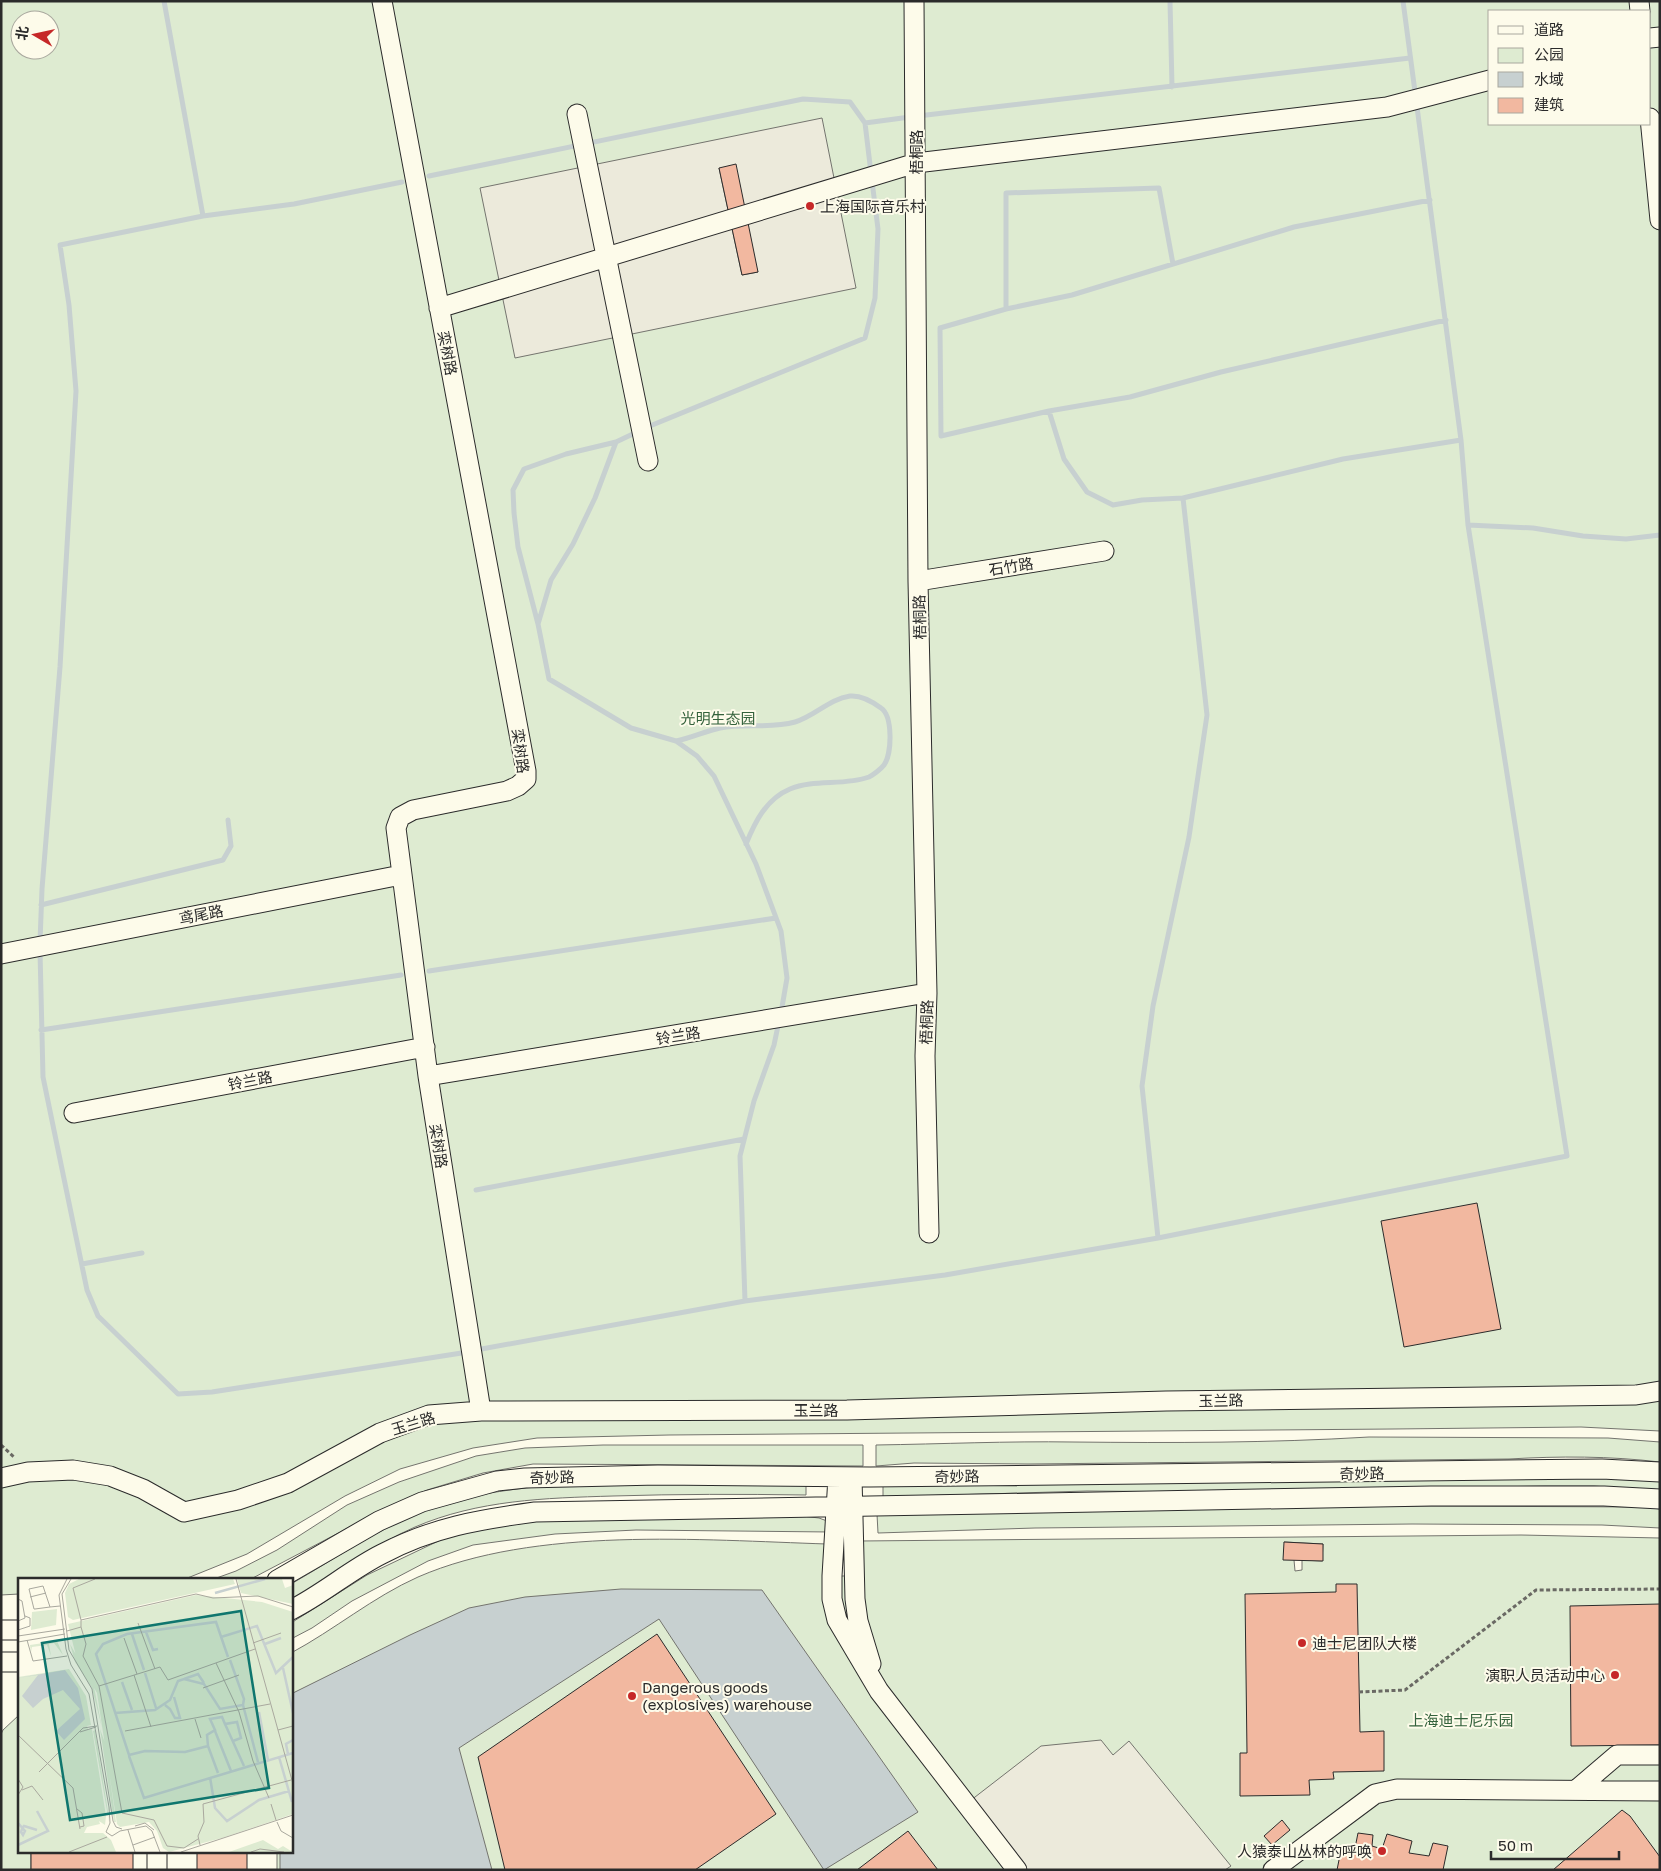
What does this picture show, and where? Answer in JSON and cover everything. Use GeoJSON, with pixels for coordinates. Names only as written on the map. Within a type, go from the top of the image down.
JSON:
{"type":"FeatureCollection","features":[{"type":"Feature","properties":{"kind":"street","name":"栾树路"},"geometry":{"type":"LineString","coordinates":[[382,1],[526,779],[518,786],[507,791],[413,810],[400,817],[396,828],[428,1076],[481,1411]]}},
{"type":"Feature","properties":{"kind":"street","name":"梧桐路"},"geometry":{"type":"LineString","coordinates":[[914,1],[918,581],[927,993],[925,1056],[929,1233]]}},
{"type":"Feature","properties":{"kind":"street"},"geometry":{"type":"LineString","coordinates":[[439,308],[916,163],[1387,107],[1488,81]]}},
{"type":"Feature","properties":{"kind":"street"},"geometry":{"type":"LineString","coordinates":[[577,114],[648,460]]}},
{"type":"Feature","properties":{"kind":"street"},"geometry":{"type":"LineString","coordinates":[[1651,125],[1660,220]]}},
{"type":"Feature","properties":{"kind":"street","name":"石竹路"},"geometry":{"type":"LineString","coordinates":[[918,581],[1104,551]]}},
{"type":"Feature","properties":{"kind":"street","name":"鸢尾路"},"geometry":{"type":"LineString","coordinates":[[1,954],[401,875]]}},
{"type":"Feature","properties":{"kind":"street","name":"铃兰路"},"geometry":{"type":"LineString","coordinates":[[428,1076],[927,993]]}},
{"type":"Feature","properties":{"kind":"street","name":"铃兰路"},"geometry":{"type":"LineString","coordinates":[[74,1113],[425,1047]]}},
{"type":"Feature","properties":{"kind":"street","name":"玉兰路"},"geometry":{"type":"LineString","coordinates":[[1,1478],[28,1472],[73,1470],[110,1476],[143,1490],[184,1512],[238,1500],[288,1483],[380,1433],[429,1415],[481,1411],[847,1410],[1166,1401],[1627,1395],[1660,1391]]}},
{"type":"Feature","properties":{"kind":"street","name":"奇妙路"},"geometry":{"type":"LineString","coordinates":[[280,1578],[379,1521],[430,1499],[497,1480],[599,1476],[845,1477],[1602,1469],[1660,1472]]}},
{"type":"Feature","properties":{"kind":"street"},"geometry":{"type":"LineString","coordinates":[[845,1477],[845,1505],[832,1599],[837,1620],[879,1691],[1017,1870]]}},
{"type":"Feature","properties":{"kind":"street","name":"奇妙路"},"geometry":{"type":"LineString","coordinates":[[292,1609],[380,1555],[432,1531],[484,1518],[535,1512],[845,1505],[1440,1496],[1596,1496],[1660,1499]]}},
{"type":"Feature","properties":{"kind":"street"},"geometry":{"type":"LineString","coordinates":[[1,1630],[18,1630]]}},
{"type":"Feature","properties":{"kind":"street"},"geometry":{"type":"LineString","coordinates":[[1,1662],[18,1662]]}},
{"type":"Feature","properties":{"kind":"street"},"geometry":{"type":"LineString","coordinates":[[1576,1790],[1617,1755],[1660,1755]]}},
{"type":"Feature","properties":{"kind":"street"},"geometry":{"type":"LineString","coordinates":[[1273,1870],[1375,1794],[1397,1789],[1660,1791]]}},
{"type":"Feature","properties":{"kind":"street"},"geometry":{"type":"LineString","coordinates":[[157,1854],[157,1870]]}},
{"type":"Feature","properties":{"kind":"path"},"geometry":{"type":"LineString","coordinates":[[1359,1692],[1404,1690],[1536,1590],[1660,1589]]}},
{"type":"Feature","properties":{"kind":"green space","name":"光明生态园"},"geometry":{"type":"Polygon","coordinates":[[[1,1],[1660,1],[1660,1431],[1581,1427],[669,1435],[537,1438],[473,1448],[400,1469],[345,1496],[247,1554],[187,1578],[18,1578],[18,1594],[1,1595],[1,1]]]}},
{"type":"Feature","properties":{"kind":"green space"},"geometry":{"type":"Polygon","coordinates":[[[1369,1437],[1608,1438],[1660,1442],[1660,1462],[1566,1457],[1028,1464],[914,1463],[876,1466],[876,1445],[1024,1442],[1221,1442],[1369,1437]]]}},
{"type":"Feature","properties":{"kind":"green space"},"geometry":{"type":"Polygon","coordinates":[[[603,1445],[863,1445],[863,1466],[533,1464],[483,1473],[427,1490],[386,1508],[253,1578],[217,1578],[236,1571],[277,1550],[347,1505],[399,1482],[476,1456],[525,1448],[603,1445]]]}},
{"type":"Feature","properties":{"kind":"green space"},"geometry":{"type":"Polygon","coordinates":[[[1612,1476],[1660,1480],[1660,1491],[1594,1486],[1545,1486],[1218,1492],[1087,1491],[883,1497],[883,1485],[1612,1476]]]}},
{"type":"Feature","properties":{"kind":"green space"},"geometry":{"type":"Polygon","coordinates":[[[577,1484],[806,1484],[806,1495],[734,1494],[588,1497],[512,1502],[487,1506],[439,1518],[415,1527],[368,1552],[292,1599],[292,1583],[373,1535],[407,1518],[461,1499],[538,1487],[577,1484]]]}},
{"type":"Feature","properties":{"kind":"green space"},"geometry":{"type":"Polygon","coordinates":[[[1421,1506],[1644,1507],[1660,1509],[1660,1528],[1602,1525],[1412,1524],[1035,1528],[878,1533],[877,1514],[1035,1510],[1421,1506]]]}},
{"type":"Feature","properties":{"kind":"green space"},"geometry":{"type":"Polygon","coordinates":[[[794,1515],[819,1518],[827,1521],[831,1532],[636,1530],[555,1534],[473,1545],[428,1561],[352,1601],[312,1628],[292,1638],[292,1622],[367,1575],[453,1534],[521,1519],[794,1515]]]}},
{"type":"Feature","properties":{"kind":"green space","name":"上海迪士尼乐园"},"geometry":{"type":"Polygon","coordinates":[[[1521,1535],[1660,1538],[1660,1870],[277,1870],[277,1854],[292,1854],[292,1652],[401,1585],[464,1561],[514,1550],[566,1543],[619,1540],[726,1540],[827,1544],[824,1577],[862,1575],[859,1541],[1521,1535]],[[1284,1542],[1294,1560],[1295,1571],[1302,1570],[1302,1560],[1322,1561],[1323,1544],[1284,1542]]]}},
{"type":"Feature","properties":{"kind":"green space"},"geometry":{"type":"Polygon","coordinates":[[[18,1716],[18,1854],[31,1854],[31,1870],[1,1870],[1,1734],[18,1716]]]}},
{"type":"Feature","properties":{"kind":"shaded area"},"geometry":{"type":"Polygon","coordinates":[[[822,118],[856,288],[515,358],[480,188],[822,118]],[[719,168],[742,275],[758,272],[719,168]]]}},
{"type":"Feature","properties":{"kind":"shaded area"},"geometry":{"type":"Polygon","coordinates":[[[1101,1740],[1113,1755],[1129,1741],[1231,1866],[1225,1870],[1017,1870],[966,1804],[1041,1746],[1101,1740]]]}},
{"type":"Feature","properties":{"kind":"water"},"geometry":{"type":"Polygon","coordinates":[[[621,1589],[762,1590],[918,1812],[824,1870],[659,1619],[459,1748],[492,1870],[280,1870],[280,1854],[292,1854],[292,1694],[469,1608],[525,1597],[621,1589]]]}},
{"type":"Feature","properties":{"kind":"building"},"geometry":{"type":"Polygon","coordinates":[[[736,164],[758,272],[742,275],[719,168],[736,164]]]}},
{"type":"Feature","properties":{"kind":"building"},"geometry":{"type":"Polygon","coordinates":[[[1477,1203],[1501,1329],[1404,1347],[1381,1221],[1477,1203]]]}},
{"type":"Feature","properties":{"kind":"building"},"geometry":{"type":"Polygon","coordinates":[[[1284,1542],[1323,1544],[1323,1561],[1283,1560],[1284,1542]]]}},
{"type":"Feature","properties":{"kind":"building","name":"迪士尼团队大楼"},"geometry":{"type":"Polygon","coordinates":[[[1336,1584],[1357,1584],[1360,1732],[1384,1731],[1384,1771],[1333,1772],[1334,1779],[1309,1780],[1310,1795],[1240,1796],[1240,1753],[1247,1753],[1245,1594],[1336,1592],[1336,1584]]]}},
{"type":"Feature","properties":{"kind":"building","name":"演职人员活动中心"},"geometry":{"type":"Polygon","coordinates":[[[1660,1604],[1660,1745],[1571,1746],[1570,1606],[1660,1604]]]}},
{"type":"Feature","properties":{"kind":"building","name":"Dangerous goods (explosives) warehouse"},"geometry":{"type":"Polygon","coordinates":[[[657,1634],[776,1814],[695,1870],[505,1870],[478,1757],[657,1634]]]}},
{"type":"Feature","properties":{"kind":"building"},"geometry":{"type":"Polygon","coordinates":[[[1622,1810],[1630,1816],[1660,1857],[1660,1870],[1553,1870],[1622,1810]]]}},
{"type":"Feature","properties":{"kind":"building"},"geometry":{"type":"Polygon","coordinates":[[[1282,1820],[1290,1830],[1272,1845],[1264,1836],[1282,1820]]]}},
{"type":"Feature","properties":{"kind":"building"},"geometry":{"type":"Polygon","coordinates":[[[908,1831],[938,1870],[857,1870],[908,1831]]]}},
{"type":"Feature","properties":{"kind":"building","name":"人猿泰山丛林的呼唤"},"geometry":{"type":"Polygon","coordinates":[[[1358,1833],[1373,1835],[1372,1846],[1382,1849],[1387,1834],[1412,1841],[1409,1853],[1429,1856],[1433,1843],[1448,1846],[1443,1870],[1337,1870],[1341,1850],[1354,1853],[1358,1833]]]}},
{"type":"Feature","properties":{"kind":"building"},"geometry":{"type":"Polygon","coordinates":[[[31,1854],[133,1854],[133,1870],[31,1870],[31,1854]]]}},
{"type":"Feature","properties":{"kind":"building"},"geometry":{"type":"Polygon","coordinates":[[[197,1854],[247,1854],[247,1870],[197,1870],[197,1854]]]}},
{"type":"Feature","properties":{"kind":"waterway"},"geometry":{"type":"LineString","coordinates":[[164,1],[203,216]]}},
{"type":"Feature","properties":{"kind":"waterway"},"geometry":{"type":"LineString","coordinates":[[1170,1],[1172,87]]}},
{"type":"Feature","properties":{"kind":"waterway"},"geometry":{"type":"LineString","coordinates":[[1158,1238],[1567,1156],[1468,525],[1461,440],[1403,1]]}},
{"type":"Feature","properties":{"kind":"waterway"},"geometry":{"type":"LineString","coordinates":[[918,116],[1410,58]]}},
{"type":"Feature","properties":{"kind":"waterway"},"geometry":{"type":"LineString","coordinates":[[429,176],[803,99],[850,102],[865,123],[871,173]]}},
{"type":"Feature","properties":{"kind":"waterway"},"geometry":{"type":"LineString","coordinates":[[865,123],[910,117]]}},
{"type":"Feature","properties":{"kind":"waterway"},"geometry":{"type":"LineString","coordinates":[[645,428],[865,338],[875,298],[878,229],[872,181]]}},
{"type":"Feature","properties":{"kind":"waterway"},"geometry":{"type":"LineString","coordinates":[[40,942],[42,889],[60,667],[76,391],[69,305],[60,245],[203,216],[294,204],[402,182]]}},
{"type":"Feature","properties":{"kind":"waterway"},"geometry":{"type":"LineString","coordinates":[[476,1350],[745,1301],[945,1275],[1158,1238],[1142,1086],[1153,1006],[1189,837],[1207,715],[1183,498],[1142,500],[1113,505],[1087,492],[1064,459],[1049,411],[941,436],[940,328],[1006,309],[1006,193],[1159,188],[1173,264]]}},
{"type":"Feature","properties":{"kind":"waterway"},"geometry":{"type":"LineString","coordinates":[[1006,309],[1072,295],[1294,227],[1430,200]]}},
{"type":"Feature","properties":{"kind":"waterway"},"geometry":{"type":"LineString","coordinates":[[1049,411],[1130,397],[1221,372],[1446,320]]}},
{"type":"Feature","properties":{"kind":"waterway"},"geometry":{"type":"LineString","coordinates":[[637,432],[616,442],[595,498],[573,544],[551,580],[538,624],[549,679],[631,728],[676,741],[697,756],[714,776],[756,864],[781,931],[787,978],[781,1013]]}},
{"type":"Feature","properties":{"kind":"waterway"},"geometry":{"type":"LineString","coordinates":[[1183,498],[1343,459],[1461,440]]}},
{"type":"Feature","properties":{"kind":"waterway"},"geometry":{"type":"LineString","coordinates":[[538,624],[518,547],[513,490],[524,469],[566,454],[616,442]]}},
{"type":"Feature","properties":{"kind":"waterway"},"geometry":{"type":"LineString","coordinates":[[1468,525],[1533,528],[1583,536],[1626,539],[1660,535]]}},
{"type":"Feature","properties":{"kind":"waterway"},"geometry":{"type":"LineString","coordinates":[[676,741],[720,728],[795,722],[835,700],[850,696],[867,699],[885,712],[888,719],[890,744],[887,760],[881,768],[869,777],[859,780],[809,784],[782,793],[762,812],[746,844]]}},
{"type":"Feature","properties":{"kind":"waterway"},"geometry":{"type":"LineString","coordinates":[[41,905],[223,860],[231,846],[228,820]]}},
{"type":"Feature","properties":{"kind":"waterway"},"geometry":{"type":"LineString","coordinates":[[429,971],[776,918]]}},
{"type":"Feature","properties":{"kind":"waterway"},"geometry":{"type":"LineString","coordinates":[[40,951],[43,1077],[87,1290],[98,1316],[178,1394],[212,1392],[468,1352]]}},
{"type":"Feature","properties":{"kind":"waterway"},"geometry":{"type":"LineString","coordinates":[[41,1030],[401,975]]}},
{"type":"Feature","properties":{"kind":"waterway"},"geometry":{"type":"LineString","coordinates":[[745,1301],[740,1156],[754,1101],[774,1045],[779,1021]]}},
{"type":"Feature","properties":{"kind":"waterway"},"geometry":{"type":"LineString","coordinates":[[476,1190],[744,1139]]}},
{"type":"Feature","properties":{"kind":"waterway"},"geometry":{"type":"LineString","coordinates":[[82,1264],[142,1253]]}},
{"type":"Feature","properties":{"kind":"place","name":"上海国际音乐村"},"geometry":{"type":"Point","coordinates":[810,206]}},
{"type":"Feature","properties":{"kind":"place","name":"迪士尼团队大楼"},"geometry":{"type":"Point","coordinates":[1302,1643]}},
{"type":"Feature","properties":{"kind":"place","name":"演职人员活动中心"},"geometry":{"type":"Point","coordinates":[1615,1675]}},
{"type":"Feature","properties":{"kind":"place","name":"Dangerous goods (explosives) warehouse"},"geometry":{"type":"Point","coordinates":[632,1696]}},
{"type":"Feature","properties":{"kind":"place","name":"人猿泰山丛林的呼唤"},"geometry":{"type":"Point","coordinates":[1382,1851]}}]}
